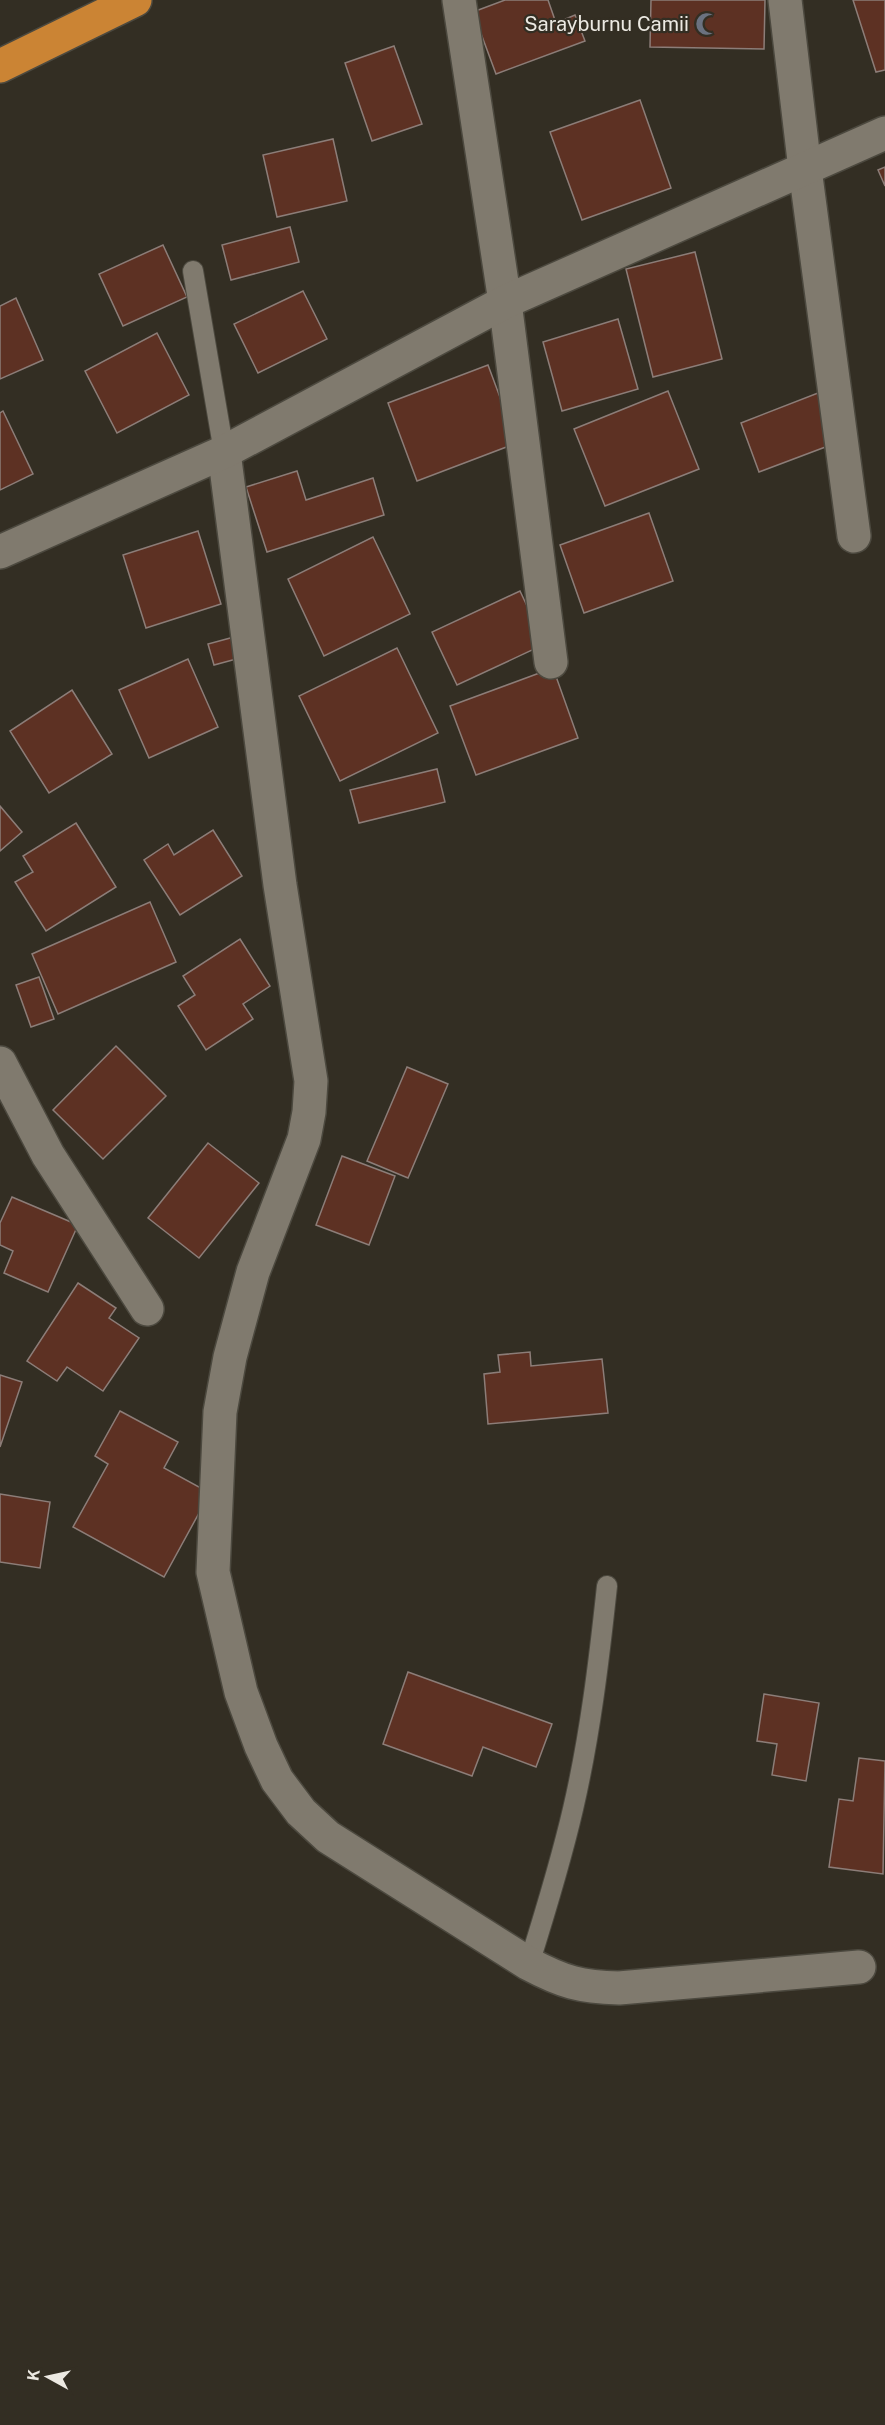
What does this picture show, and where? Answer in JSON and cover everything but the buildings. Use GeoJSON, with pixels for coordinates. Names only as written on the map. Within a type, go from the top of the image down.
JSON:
{"type":"FeatureCollection","features":[{"type":"Feature","properties":{"kind":"highway"},"geometry":{"type":"LineString","coordinates":[[0,66],[135,0]]}},
{"type":"Feature","properties":{"kind":"street"},"geometry":{"type":"LineString","coordinates":[[459,0],[505,302],[551,662]]}},
{"type":"Feature","properties":{"kind":"street"},"geometry":{"type":"LineString","coordinates":[[785,0],[854,536]]}},
{"type":"Feature","properties":{"kind":"street"},"geometry":{"type":"LineString","coordinates":[[0,552],[224,452],[505,302],[885,133]]}},
{"type":"Feature","properties":{"kind":"street"},"geometry":{"type":"LineString","coordinates":[[224,452],[280,885],[311,1081],[304,1139],[253,1272],[230,1357],[220,1412],[213,1572],[241,1692],[277,1780],[301,1812],[328,1837],[494,1939],[529,1964],[559,1980],[587,1987],[619,1988],[859,1967]]}},
{"type":"Feature","properties":{"kind":"street"},"geometry":{"type":"LineString","coordinates":[[0,1064],[48,1155],[147,1309]]}},
{"type":"Feature","properties":{"kind":"lane"},"geometry":{"type":"LineString","coordinates":[[193,271],[224,452]]}},
{"type":"Feature","properties":{"kind":"lane"},"geometry":{"type":"LineString","coordinates":[[529,1964],[556,1876],[573,1808],[597,1674],[607,1586]]}},
{"type":"Feature","properties":{"kind":"place","name":"Sarayburnu Camii"},"geometry":{"type":"Point","coordinates":[707,24]}}]}
